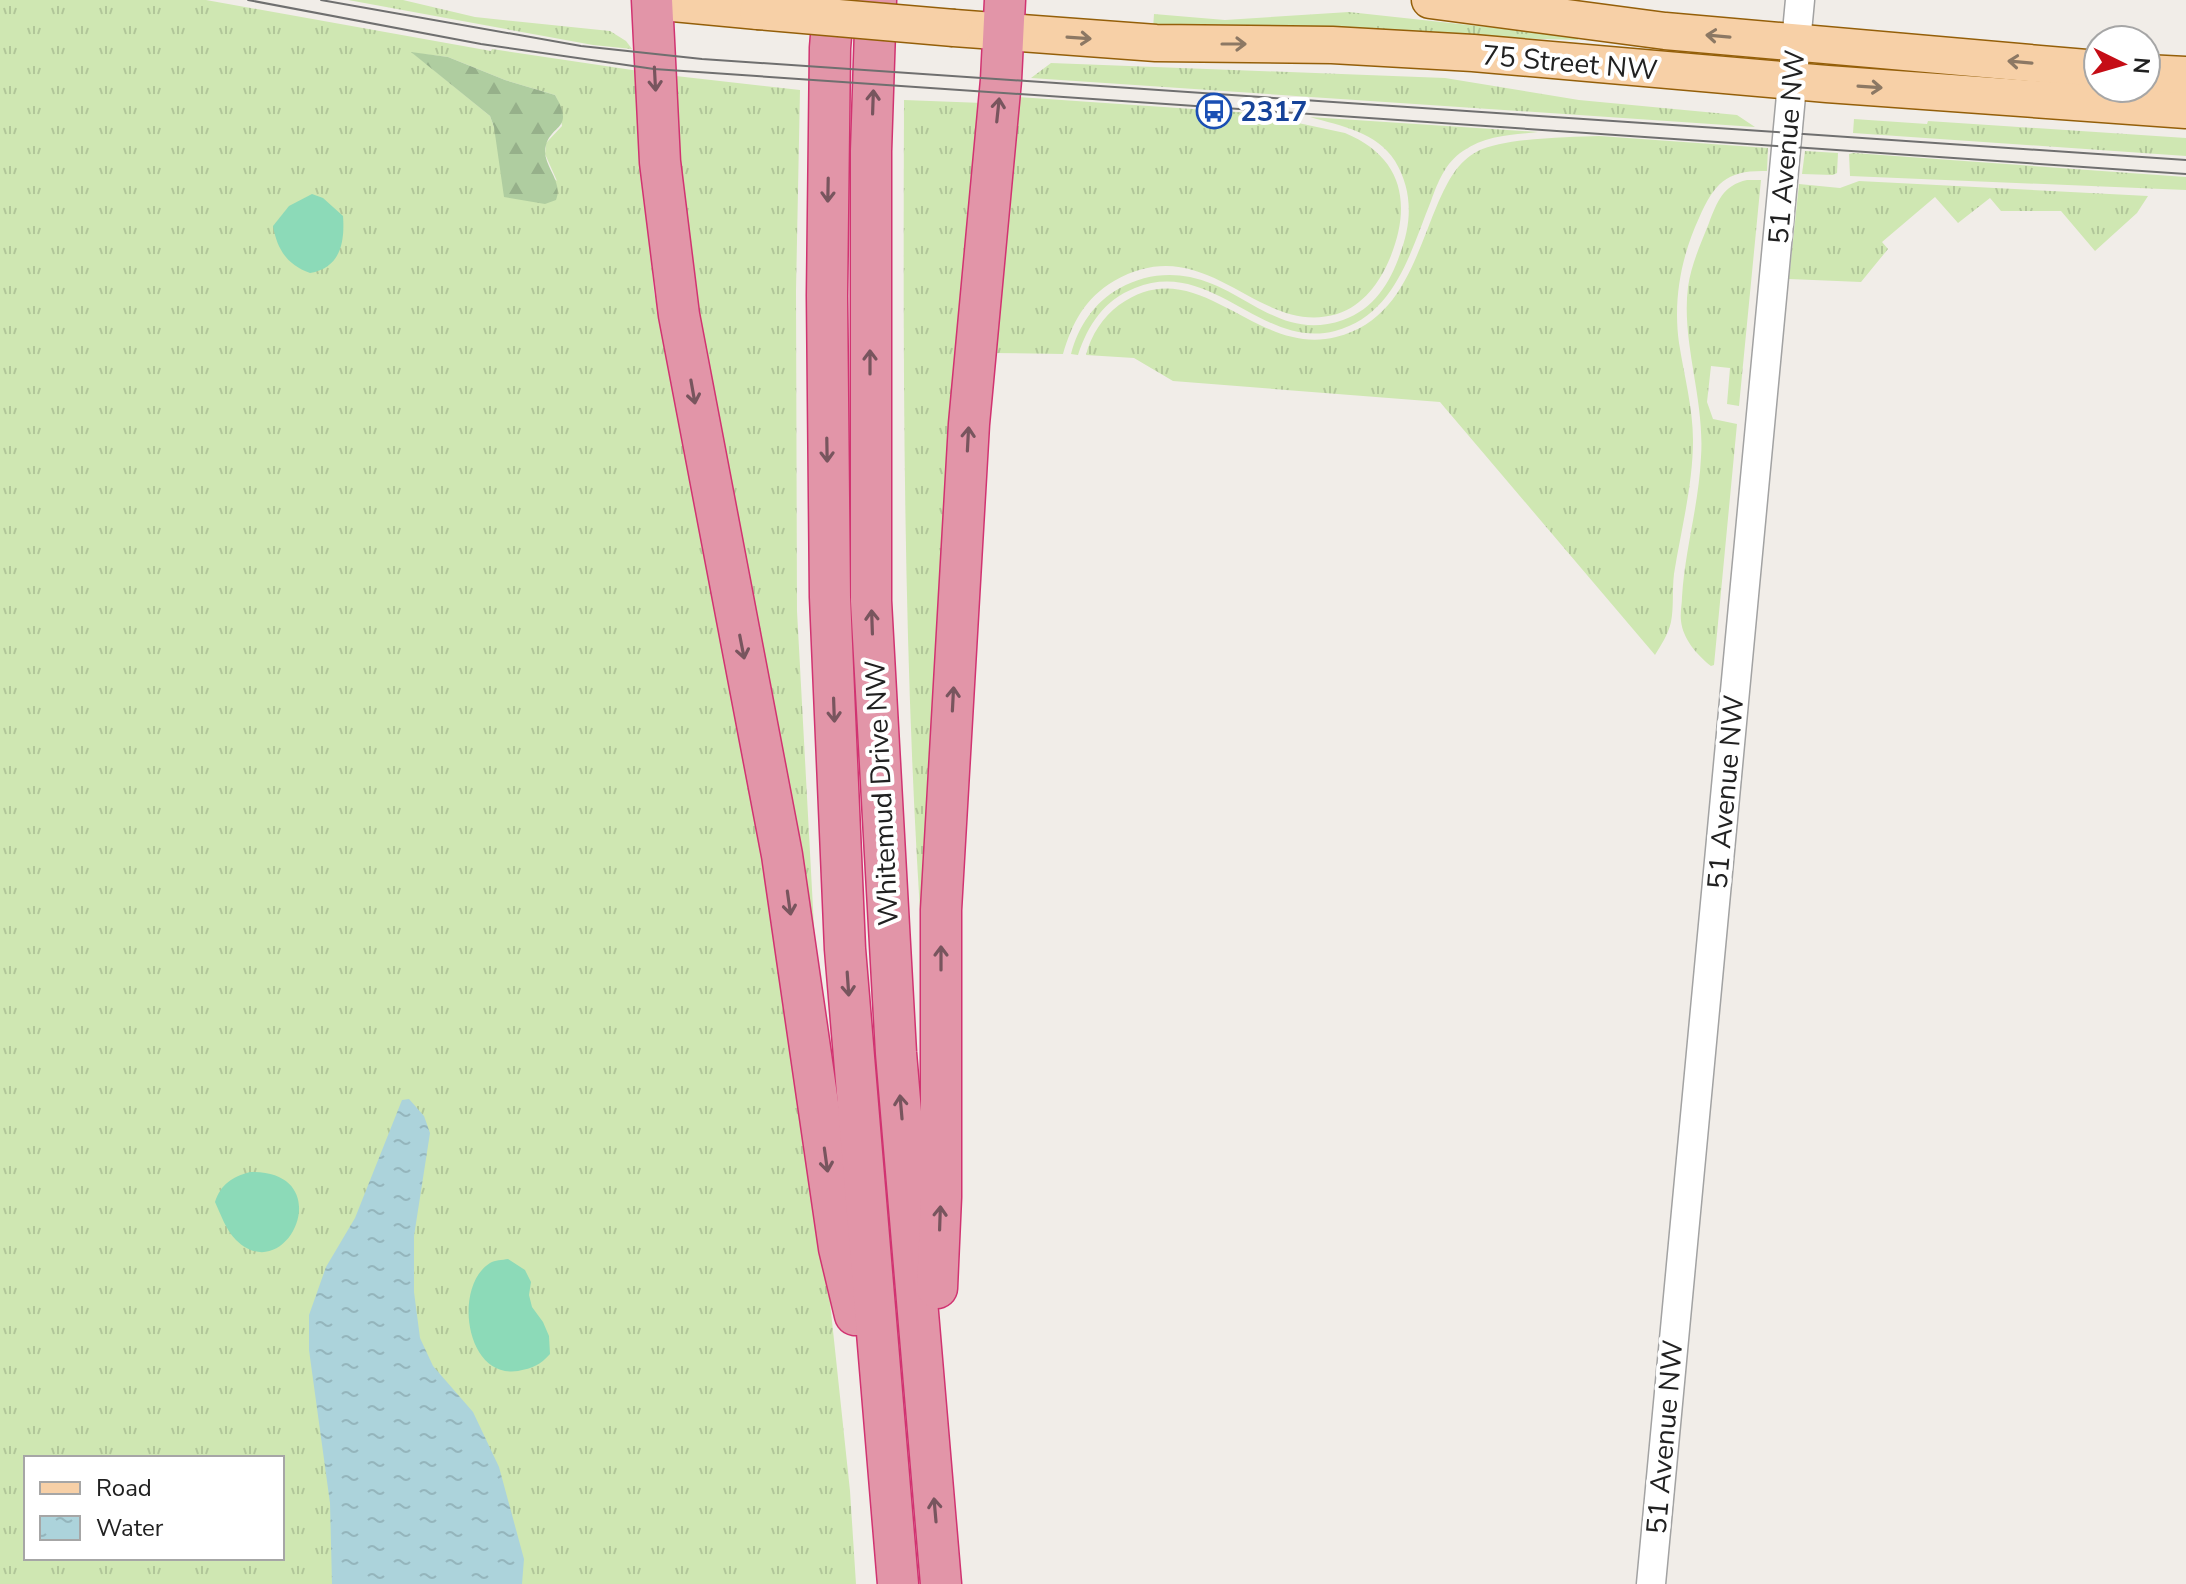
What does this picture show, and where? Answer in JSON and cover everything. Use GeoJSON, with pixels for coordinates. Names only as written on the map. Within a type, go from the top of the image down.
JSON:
{"type":"FeatureCollection","features":[{"type":"Feature","properties":{"kind":"highway","name":"Whitemud Drive NW"},"geometry":{"type":"LineString","coordinates":[[834,0],[830,48],[827,296],[830,597],[845,949],[898,1584]]}},
{"type":"Feature","properties":{"kind":"highway","name":"Whitemud Drive NW"},"geometry":{"type":"LineString","coordinates":[[876,0],[871,165],[871,601],[894,1024],[941,1584]]}},
{"type":"Feature","properties":{"kind":"highway"},"geometry":{"type":"LineString","coordinates":[[652,1],[660,162],[679,315],[782,855],[839,1248],[886,1439]]}},
{"type":"Feature","properties":{"kind":"highway"},"geometry":{"type":"LineString","coordinates":[[929,1436],[941,1197],[943,880],[969,424],[1001,80],[1004,16]]}},
{"type":"Feature","properties":{"kind":"main road","name":"75 Street NW"},"geometry":{"type":"LineString","coordinates":[[1430,0],[1665,31],[2082,68]]}},
{"type":"Feature","properties":{"kind":"main road","name":"75 Street NW"},"geometry":{"type":"LineString","coordinates":[[652,1],[954,28],[1004,16],[1156,43],[1332,45],[1442,51],[2186,110]]}},
{"type":"Feature","properties":{"kind":"main road"},"geometry":{"type":"LineString","coordinates":[[2162,74],[2186,75]]}},
{"type":"Feature","properties":{"kind":"street","name":"51 Avenue NW"},"geometry":{"type":"LineString","coordinates":[[1651,1584],[1800,0]]}},
{"type":"Feature","properties":{"kind":"green space"},"geometry":{"type":"Polygon","coordinates":[[[0,0],[206,0],[491,51],[639,71],[654,292],[756,798],[827,1274],[850,1491],[856,1584],[0,1584],[0,0]],[[413,53],[490,116],[494,127],[557,181],[545,154],[546,143],[562,126],[555,95],[505,80],[448,57],[413,53]]]}},
{"type":"Feature","properties":{"kind":"green space"},"geometry":{"type":"Polygon","coordinates":[[[348,0],[403,0],[475,17],[610,31],[632,49],[593,45],[348,0]]]}},
{"type":"Feature","properties":{"kind":"green space"},"geometry":{"type":"Polygon","coordinates":[[[1349,12],[1578,37],[1578,40],[1153,29],[1154,14],[1225,20],[1349,12]]]}},
{"type":"Feature","properties":{"kind":"green space"},"geometry":{"type":"Polygon","coordinates":[[[411,52],[448,57],[505,80],[555,95],[561,106],[563,121],[549,138],[545,152],[557,186],[556,200],[545,204],[504,197],[490,116],[411,52]]]}},
{"type":"Feature","properties":{"kind":"green space"},"geometry":{"type":"Polygon","coordinates":[[[1051,63],[1445,78],[1579,100],[1737,115],[1755,127],[1031,78],[1051,63]]]}},
{"type":"Feature","properties":{"kind":"green space"},"geometry":{"type":"Polygon","coordinates":[[[667,75],[800,90],[796,291],[797,611],[816,964],[721,485],[667,75]]]}},
{"type":"Feature","properties":{"kind":"green space"},"geometry":{"type":"Polygon","coordinates":[[[1018,97],[1251,113],[1345,133],[1380,155],[1398,184],[1400,219],[1390,258],[1376,284],[1355,305],[1337,314],[1308,317],[1282,311],[1205,274],[1177,267],[1147,268],[1114,281],[1087,303],[1075,322],[1063,354],[992,353],[1018,97]]]}},
{"type":"Feature","properties":{"kind":"green space"},"geometry":{"type":"Polygon","coordinates":[[[904,100],[983,103],[923,956],[908,635],[904,100]]]}},
{"type":"Feature","properties":{"kind":"green space"},"geometry":{"type":"Polygon","coordinates":[[[1310,117],[1538,132],[1481,142],[1451,161],[1439,180],[1398,280],[1372,311],[1355,323],[1335,331],[1308,333],[1283,328],[1213,293],[1188,284],[1163,282],[1135,288],[1114,299],[1092,324],[1078,355],[1071,354],[1083,325],[1102,300],[1128,284],[1154,276],[1190,277],[1210,283],[1264,311],[1301,324],[1321,325],[1343,320],[1372,302],[1391,275],[1404,242],[1409,207],[1401,172],[1378,143],[1346,127],[1310,117]]]}},
{"type":"Feature","properties":{"kind":"green space"},"geometry":{"type":"Polygon","coordinates":[[[1854,119],[2186,138],[2186,156],[1853,133],[1854,119]]]}},
{"type":"Feature","properties":{"kind":"green space"},"geometry":{"type":"Polygon","coordinates":[[[1599,136],[1768,148],[1767,171],[1732,176],[1711,195],[1683,263],[1677,327],[1692,416],[1692,457],[1674,574],[1671,622],[1655,655],[1440,402],[1173,381],[1134,358],[1086,355],[1094,334],[1108,315],[1119,305],[1148,291],[1175,289],[1201,296],[1279,333],[1306,339],[1336,337],[1358,329],[1391,302],[1403,284],[1446,187],[1459,166],[1471,155],[1489,147],[1520,141],[1599,136]]]}},
{"type":"Feature","properties":{"kind":"green space"},"geometry":{"type":"Polygon","coordinates":[[[1805,151],[1838,153],[1837,173],[1802,174],[1805,151]]]}},
{"type":"Feature","properties":{"kind":"green space"},"geometry":{"type":"Polygon","coordinates":[[[1849,154],[2186,177],[2186,190],[1850,176],[1849,154]]]}},
{"type":"Feature","properties":{"kind":"green space"},"geometry":{"type":"Polygon","coordinates":[[[1747,180],[1761,180],[1739,406],[1727,404],[1730,368],[1711,366],[1707,402],[1713,419],[1737,424],[1714,665],[1711,666],[1688,640],[1681,618],[1701,457],[1700,414],[1688,329],[1688,287],[1691,271],[1718,201],[1732,186],[1747,180]]]}},
{"type":"Feature","properties":{"kind":"green space"},"geometry":{"type":"Polygon","coordinates":[[[1859,181],[2148,196],[2137,213],[2095,251],[2061,211],[2001,211],[1990,198],[1958,223],[1935,197],[1882,242],[1888,249],[1861,282],[1789,279],[1799,184],[1840,188],[1859,181]]]}},
{"type":"Feature","properties":{"kind":"green space"},"geometry":{"type":"Polygon","coordinates":[[[312,194],[323,198],[343,216],[343,226],[341,245],[334,260],[328,266],[310,273],[295,266],[284,255],[273,226],[289,206],[312,194]]]}},
{"type":"Feature","properties":{"kind":"green space"},"geometry":{"type":"Polygon","coordinates":[[[250,1172],[278,1176],[293,1189],[299,1206],[296,1224],[287,1240],[272,1250],[255,1251],[236,1240],[215,1202],[228,1182],[250,1172]]]}},
{"type":"Feature","properties":{"kind":"green space"},"geometry":{"type":"Polygon","coordinates":[[[508,1259],[525,1270],[531,1282],[529,1295],[532,1307],[549,1336],[550,1354],[536,1366],[518,1371],[500,1370],[486,1361],[470,1329],[471,1291],[478,1275],[490,1263],[508,1259]]]}},
{"type":"Feature","properties":{"kind":"water"},"geometry":{"type":"Polygon","coordinates":[[[409,1099],[424,1116],[430,1133],[414,1236],[414,1292],[420,1338],[433,1366],[473,1412],[499,1467],[524,1559],[522,1584],[332,1584],[330,1503],[309,1350],[309,1315],[326,1267],[355,1218],[402,1100],[409,1099]]]}},
{"type":"Feature","properties":{"kind":"tram line"},"geometry":{"type":"LineString","coordinates":[[248,0],[481,44],[654,69],[2186,174]]}},
{"type":"Feature","properties":{"kind":"tram line"},"geometry":{"type":"LineString","coordinates":[[321,0],[581,46],[702,59],[2186,160]]}},
{"type":"Feature","properties":{"kind":"place","name":"2317"},"geometry":{"type":"Point","coordinates":[1214,111]}}]}
